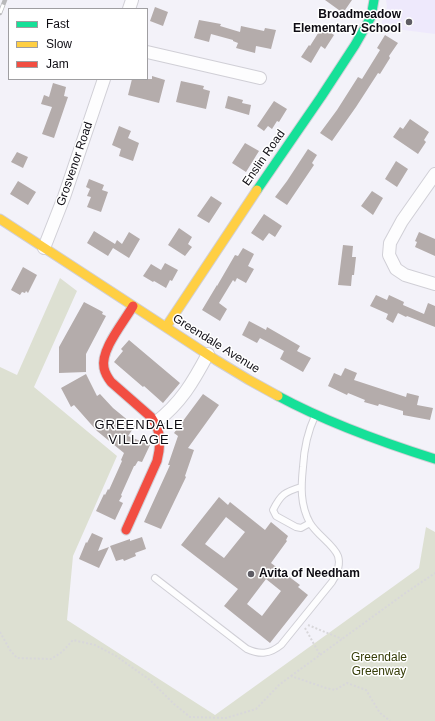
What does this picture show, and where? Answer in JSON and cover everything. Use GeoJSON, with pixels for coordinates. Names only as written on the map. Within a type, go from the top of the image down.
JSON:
{"type":"FeatureCollection","features":[{"type":"Feature","properties":{"kind":"street","name":"Enslin Road"},"geometry":{"type":"LineString","coordinates":[[166,327],[355,45],[371,16],[374,0]]}},
{"type":"Feature","properties":{"kind":"street"},"geometry":{"type":"LineString","coordinates":[[148,52],[260,78]]}},
{"type":"Feature","properties":{"kind":"street","name":"Grosvenor Road"},"geometry":{"type":"LineString","coordinates":[[44,248],[64,197],[104,80]]}},
{"type":"Feature","properties":{"kind":"street"},"geometry":{"type":"LineString","coordinates":[[435,174],[402,221],[390,243],[389,255],[396,269],[405,275],[435,284]]}},
{"type":"Feature","properties":{"kind":"street","name":"Greendale Avenue"},"geometry":{"type":"LineString","coordinates":[[0,219],[133,306],[268,391],[315,415],[375,439],[435,459]]}},
{"type":"Feature","properties":{"kind":"street"},"geometry":{"type":"LineString","coordinates":[[126,530],[160,452],[159,432],[151,417],[111,382],[103,367],[102,360],[106,349],[133,306]]}},
{"type":"Feature","properties":{"kind":"street"},"geometry":{"type":"LineString","coordinates":[[155,423],[172,408],[187,391],[208,354]]}},
{"type":"Feature","properties":{"kind":"lane"},"geometry":{"type":"LineString","coordinates":[[156,578],[242,645],[252,651],[265,653],[276,649],[286,640],[332,582],[338,570],[339,564],[334,549],[319,535],[310,523],[302,501],[301,487],[306,443],[315,415]]}},
{"type":"Feature","properties":{"kind":"lane"},"geometry":{"type":"LineString","coordinates":[[301,487],[288,491],[278,500],[273,510],[276,516],[296,528],[301,528],[310,523]]}},
{"type":"Feature","properties":{"kind":"path"},"geometry":{"type":"LineString","coordinates":[[0,632],[10,650],[17,658],[51,659],[62,652],[73,640],[95,645],[116,656],[150,680],[174,704],[190,717],[226,718],[256,709],[279,685],[435,573]]}},
{"type":"Feature","properties":{"kind":"path"},"geometry":{"type":"LineString","coordinates":[[301,621],[342,639]]}},
{"type":"Feature","properties":{"kind":"path"},"geometry":{"type":"LineString","coordinates":[[301,621],[320,655]]}},
{"type":"Feature","properties":{"kind":"path"},"geometry":{"type":"LineString","coordinates":[[291,676],[335,690],[348,683],[366,690],[380,713],[390,721]]}},
{"type":"Feature","properties":{"kind":"shaded area","name":"Broadmeadow Elementary School"},"geometry":{"type":"Polygon","coordinates":[[[386,0],[435,0],[435,34],[380,27],[387,7],[386,0]]]}},
{"type":"Feature","properties":{"kind":"green space","name":"Greendale Greenway"},"geometry":{"type":"Polygon","coordinates":[[[60,278],[77,291],[34,387],[117,456],[73,556],[67,620],[215,715],[419,568],[426,527],[435,532],[435,721],[0,721],[0,367],[17,375],[60,278]]]}},
{"type":"Feature","properties":{"kind":"building"},"geometry":{"type":"Polygon","coordinates":[[[325,0],[352,0],[343,13],[325,0]]]}},
{"type":"Feature","properties":{"kind":"building"},"geometry":{"type":"Polygon","coordinates":[[[155,7],[168,12],[163,26],[150,21],[155,7]]]}},
{"type":"Feature","properties":{"kind":"building"},"geometry":{"type":"Polygon","coordinates":[[[199,20],[221,24],[220,26],[240,32],[241,26],[264,31],[265,28],[276,30],[271,49],[256,46],[255,53],[236,48],[238,43],[233,40],[211,34],[209,42],[194,38],[199,20]]]}},
{"type":"Feature","properties":{"kind":"building"},"geometry":{"type":"Polygon","coordinates":[[[322,27],[334,35],[325,49],[321,46],[311,63],[301,57],[322,27]]]}},
{"type":"Feature","properties":{"kind":"building"},"geometry":{"type":"Polygon","coordinates":[[[385,35],[398,43],[389,56],[390,58],[380,74],[378,73],[332,141],[320,133],[358,77],[362,79],[380,50],[377,48],[385,35]]]}},
{"type":"Feature","properties":{"kind":"building"},"geometry":{"type":"Polygon","coordinates":[[[152,76],[165,80],[159,103],[128,95],[132,80],[152,79],[152,76]]]}},
{"type":"Feature","properties":{"kind":"building"},"geometry":{"type":"Polygon","coordinates":[[[181,81],[204,86],[203,89],[210,91],[206,109],[176,102],[181,81]]]}},
{"type":"Feature","properties":{"kind":"building"},"geometry":{"type":"Polygon","coordinates":[[[53,83],[66,87],[64,96],[68,97],[54,138],[42,134],[52,107],[41,104],[44,95],[49,97],[53,83]]]}},
{"type":"Feature","properties":{"kind":"building"},"geometry":{"type":"Polygon","coordinates":[[[228,96],[243,100],[242,103],[251,105],[249,115],[225,108],[228,96]]]}},
{"type":"Feature","properties":{"kind":"building"},"geometry":{"type":"Polygon","coordinates":[[[274,101],[287,109],[279,122],[277,121],[272,129],[268,126],[264,131],[257,126],[274,101]]]}},
{"type":"Feature","properties":{"kind":"building"},"geometry":{"type":"Polygon","coordinates":[[[410,119],[429,132],[424,140],[426,142],[418,154],[393,137],[400,127],[403,129],[410,119]]]}},
{"type":"Feature","properties":{"kind":"building"},"geometry":{"type":"Polygon","coordinates":[[[119,126],[131,131],[128,138],[139,143],[133,161],[119,156],[121,149],[112,145],[119,126]]]}},
{"type":"Feature","properties":{"kind":"building"},"geometry":{"type":"Polygon","coordinates":[[[245,143],[259,151],[246,172],[232,163],[245,143]]]}},
{"type":"Feature","properties":{"kind":"building"},"geometry":{"type":"Polygon","coordinates":[[[308,149],[317,155],[312,163],[314,165],[287,205],[275,197],[308,149]]]}},
{"type":"Feature","properties":{"kind":"building"},"geometry":{"type":"Polygon","coordinates":[[[17,152],[28,157],[23,168],[11,162],[17,152]]]}},
{"type":"Feature","properties":{"kind":"building"},"geometry":{"type":"Polygon","coordinates":[[[396,161],[408,169],[397,187],[385,179],[396,161]]]}},
{"type":"Feature","properties":{"kind":"building"},"geometry":{"type":"Polygon","coordinates":[[[89,179],[104,185],[102,190],[108,192],[101,212],[87,207],[91,197],[87,196],[90,189],[86,187],[89,179]]]}},
{"type":"Feature","properties":{"kind":"building"},"geometry":{"type":"Polygon","coordinates":[[[18,181],[36,192],[28,205],[10,194],[18,181]]]}},
{"type":"Feature","properties":{"kind":"building"},"geometry":{"type":"Polygon","coordinates":[[[372,191],[383,198],[373,215],[361,206],[372,191]]]}},
{"type":"Feature","properties":{"kind":"building"},"geometry":{"type":"Polygon","coordinates":[[[211,196],[222,203],[209,223],[197,216],[211,196]]]}},
{"type":"Feature","properties":{"kind":"building"},"geometry":{"type":"Polygon","coordinates":[[[264,214],[282,226],[275,237],[269,233],[263,241],[251,233],[264,214]]]}},
{"type":"Feature","properties":{"kind":"building"},"geometry":{"type":"Polygon","coordinates":[[[179,228],[192,237],[188,244],[192,247],[185,256],[168,245],[179,228]]]}},
{"type":"Feature","properties":{"kind":"building"},"geometry":{"type":"Polygon","coordinates":[[[94,231],[115,244],[117,240],[122,244],[129,232],[140,239],[129,258],[113,248],[108,256],[87,243],[94,231]]]}},
{"type":"Feature","properties":{"kind":"building"},"geometry":{"type":"Polygon","coordinates":[[[419,232],[435,239],[435,256],[415,247],[417,242],[415,241],[419,232]]]}},
{"type":"Feature","properties":{"kind":"building"},"geometry":{"type":"Polygon","coordinates":[[[343,245],[353,246],[352,257],[356,257],[351,286],[338,285],[343,245]]]}},
{"type":"Feature","properties":{"kind":"building"},"geometry":{"type":"Polygon","coordinates":[[[243,248],[254,254],[248,266],[254,269],[246,283],[237,278],[235,282],[233,280],[219,303],[227,309],[220,321],[202,310],[235,255],[238,256],[243,248]]]}},
{"type":"Feature","properties":{"kind":"building"},"geometry":{"type":"Polygon","coordinates":[[[165,263],[178,270],[166,288],[143,276],[151,264],[161,270],[165,263]]]}},
{"type":"Feature","properties":{"kind":"building"},"geometry":{"type":"Polygon","coordinates":[[[23,267],[37,275],[28,293],[26,291],[25,293],[22,292],[20,295],[11,290],[23,267]]]}},
{"type":"Feature","properties":{"kind":"building"},"geometry":{"type":"Polygon","coordinates":[[[376,295],[387,300],[389,295],[404,302],[403,305],[424,314],[428,303],[435,306],[435,327],[398,313],[393,323],[386,319],[388,314],[370,306],[376,295]]]}},
{"type":"Feature","properties":{"kind":"building"},"geometry":{"type":"Polygon","coordinates":[[[84,302],[103,312],[102,314],[106,316],[86,354],[86,372],[59,373],[59,347],[84,302]]]}},
{"type":"Feature","properties":{"kind":"building"},"geometry":{"type":"Polygon","coordinates":[[[249,321],[266,330],[267,327],[300,346],[297,351],[311,358],[303,372],[280,359],[284,351],[260,338],[257,343],[242,335],[249,321]]]}},
{"type":"Feature","properties":{"kind":"building"},"geometry":{"type":"Polygon","coordinates":[[[129,340],[180,383],[163,403],[114,362],[123,351],[121,349],[129,340]]]}},
{"type":"Feature","properties":{"kind":"building"},"geometry":{"type":"Polygon","coordinates":[[[345,368],[357,373],[354,380],[406,397],[407,393],[419,396],[417,405],[433,408],[430,420],[403,415],[403,411],[379,404],[378,406],[364,402],[365,400],[348,393],[347,395],[328,386],[334,373],[341,376],[345,368]]]}},
{"type":"Feature","properties":{"kind":"building"},"geometry":{"type":"Polygon","coordinates":[[[86,374],[97,396],[100,394],[113,408],[135,426],[128,436],[150,445],[142,462],[138,461],[134,466],[121,495],[122,496],[119,501],[123,503],[115,520],[96,511],[104,494],[105,495],[108,489],[109,490],[124,453],[97,431],[74,405],[71,407],[61,388],[86,374]]]}},
{"type":"Feature","properties":{"kind":"building"},"geometry":{"type":"Polygon","coordinates":[[[203,394],[219,405],[188,448],[194,450],[185,476],[186,477],[161,529],[144,522],[170,465],[168,465],[178,436],[174,433],[203,394]]]}},
{"type":"Feature","properties":{"kind":"building","name":"Avita of Needham"},"geometry":{"type":"Polygon","coordinates":[[[219,497],[228,505],[230,502],[265,530],[271,522],[288,536],[287,541],[271,563],[300,585],[298,587],[308,595],[270,643],[224,606],[238,589],[181,545],[219,497]],[[226,517],[205,544],[224,558],[245,532],[226,517]],[[266,579],[247,604],[262,616],[281,591],[266,579]]]}},
{"type":"Feature","properties":{"kind":"building"},"geometry":{"type":"Polygon","coordinates":[[[92,533],[103,538],[98,551],[109,547],[99,568],[79,559],[86,542],[87,543],[92,533]]]}},
{"type":"Feature","properties":{"kind":"building"},"geometry":{"type":"Polygon","coordinates":[[[142,537],[146,549],[135,553],[136,556],[124,561],[123,559],[116,561],[110,546],[130,539],[130,541],[142,537]]]}},
{"type":"Feature","properties":{"kind":"railway"},"geometry":{"type":"LineString","coordinates":[[0,13],[5,0]]}},
{"type":"Feature","properties":{"kind":"traffic: fast"},"geometry":{"type":"LineString","coordinates":[[257,190],[355,45],[371,17],[374,0]]}},
{"type":"Feature","properties":{"kind":"traffic: fast"},"geometry":{"type":"LineString","coordinates":[[278,396],[316,415],[355,431],[435,459]]}},
{"type":"Feature","properties":{"kind":"traffic: slow"},"geometry":{"type":"LineString","coordinates":[[166,327],[257,190]]}},
{"type":"Feature","properties":{"kind":"traffic: slow"},"geometry":{"type":"LineString","coordinates":[[0,219],[216,360],[278,396]]}},
{"type":"Feature","properties":{"kind":"traffic: jam"},"geometry":{"type":"LineString","coordinates":[[126,530],[157,461],[160,438],[157,427],[151,417],[111,382],[104,368],[104,361],[109,345],[133,306]]}},
{"type":"Feature","properties":{"kind":"place","name":"Broadmeadow Elementary School"},"geometry":{"type":"Point","coordinates":[409,22]}},
{"type":"Feature","properties":{"kind":"place","name":"Avita of Needham"},"geometry":{"type":"Point","coordinates":[251,574]}},
{"type":"Feature","properties":{"kind":"district","name":"GREENDALE VILLAGE"},"geometry":{"type":"Point","coordinates":[139,432]}}]}
